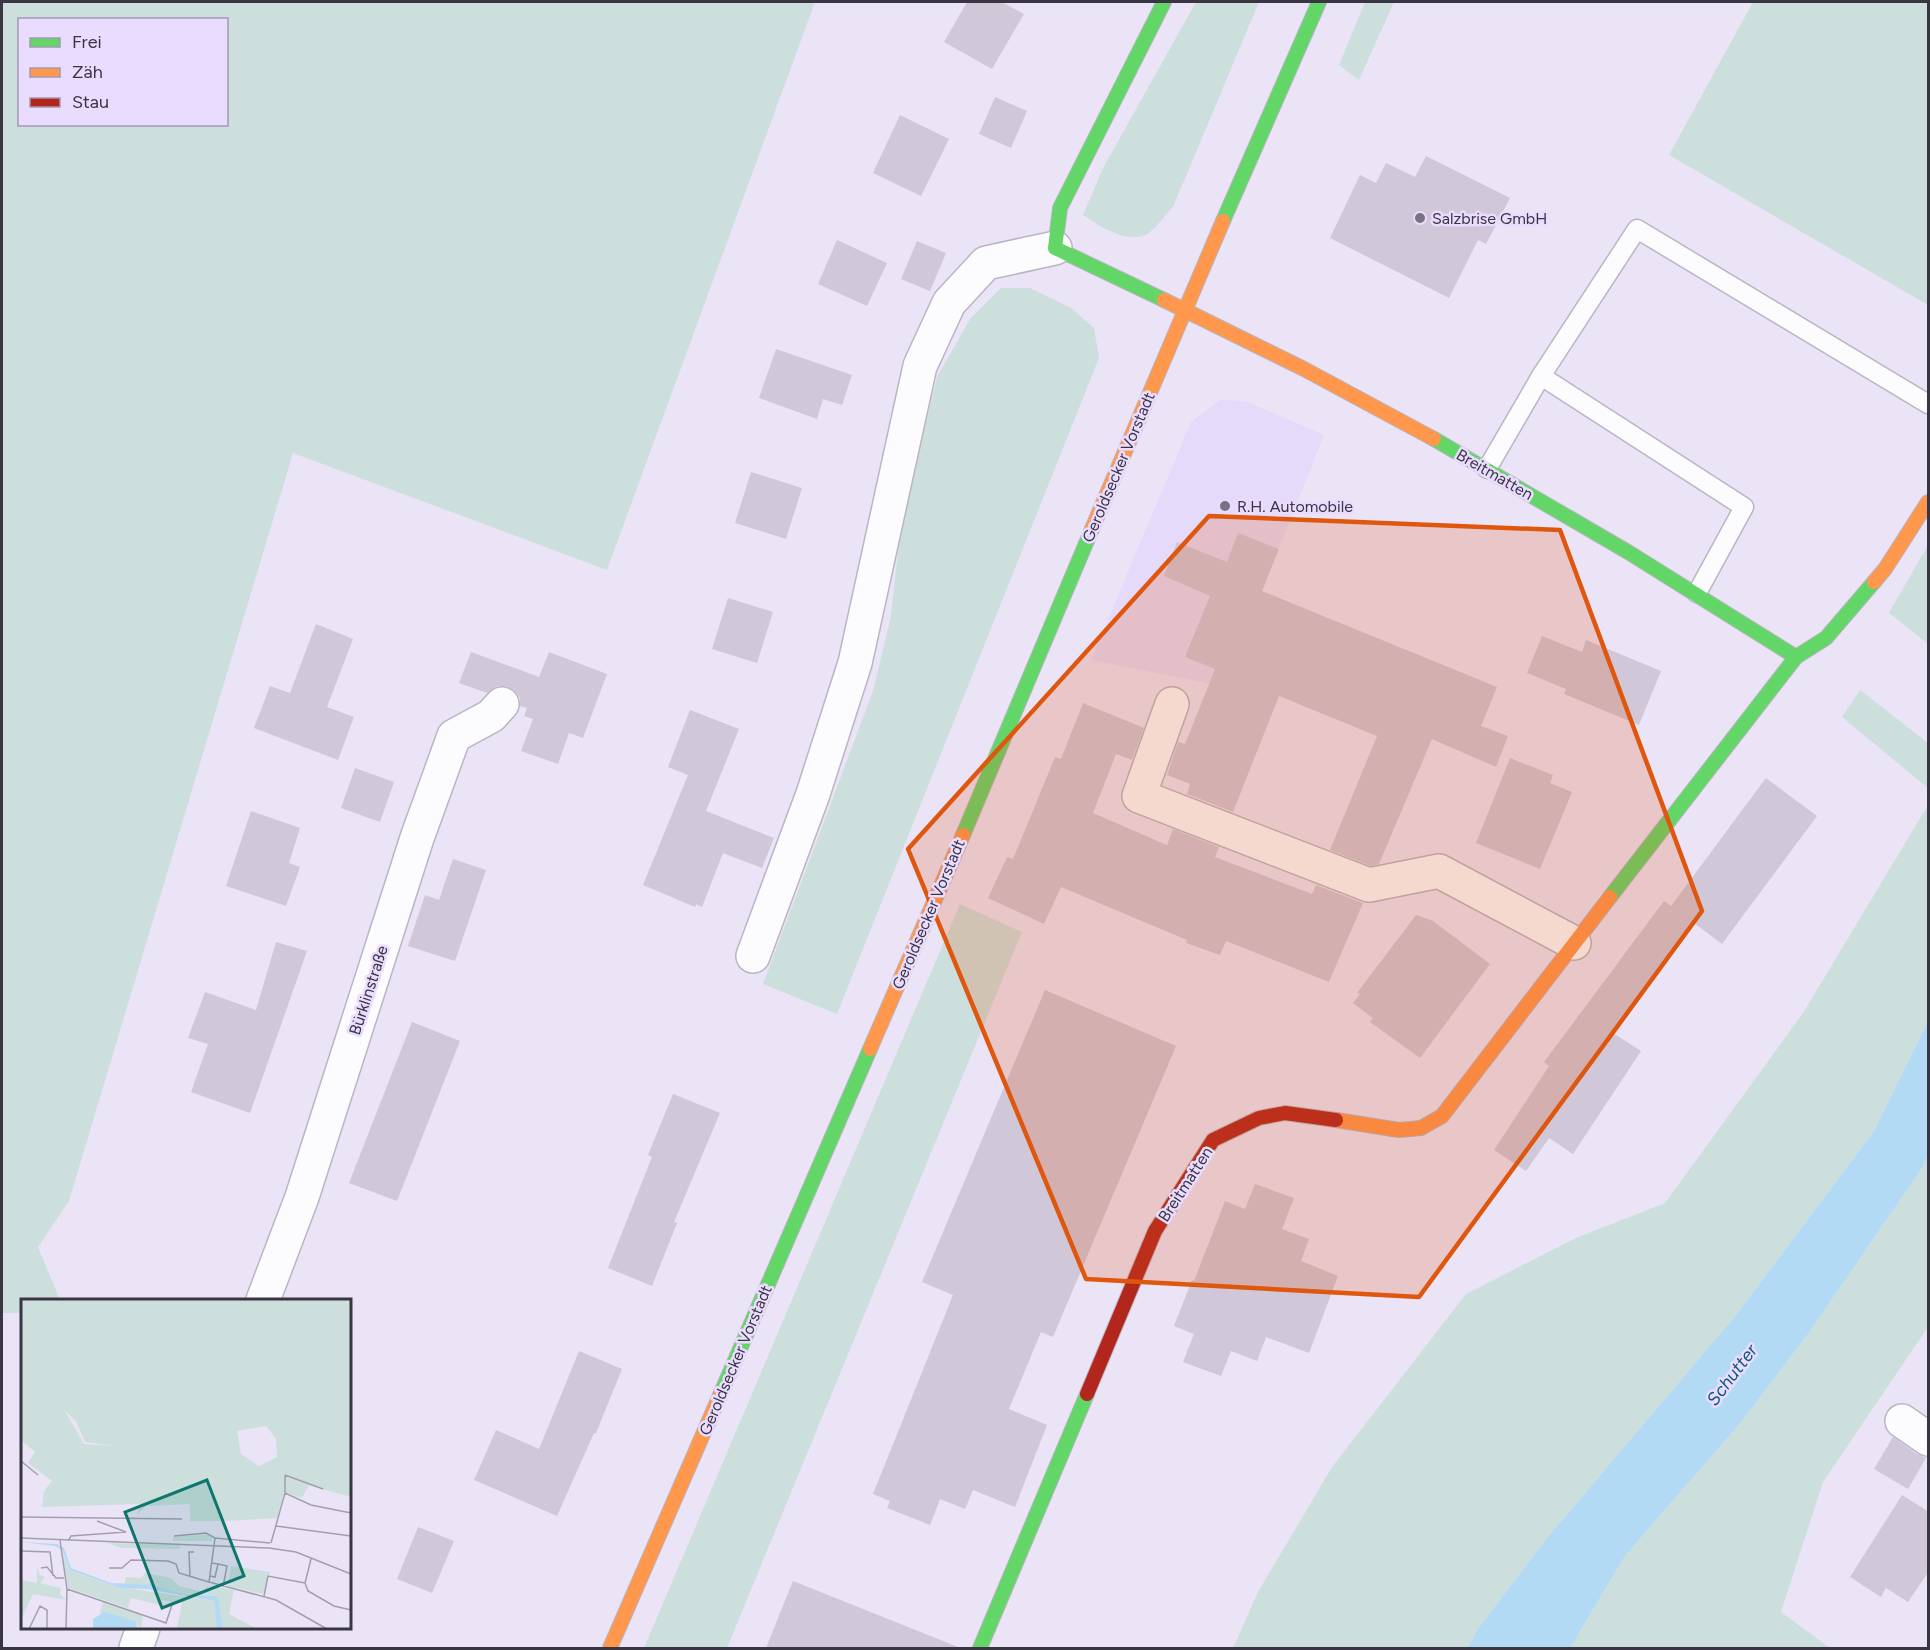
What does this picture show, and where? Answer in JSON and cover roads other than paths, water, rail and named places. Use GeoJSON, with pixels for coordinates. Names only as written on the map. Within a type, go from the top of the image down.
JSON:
{"type":"FeatureCollection","features":[{"type":"Feature","properties":{"kind":"street"},"geometry":{"type":"LineString","coordinates":[[1055,248],[1060,208],[1164,2]]}},
{"type":"Feature","properties":{"kind":"street","name":"Geroldsecker Vorstadt"},"geometry":{"type":"LineString","coordinates":[[610,1648],[1002,745],[1184,309],[1318,2]]}},
{"type":"Feature","properties":{"kind":"street"},"geometry":{"type":"LineString","coordinates":[[753,957],[813,794],[855,663],[920,366],[949,303],[986,262],[1055,248],[1184,309]]}},
{"type":"Feature","properties":{"kind":"street","name":"Breitmatten"},"geometry":{"type":"LineString","coordinates":[[1184,309],[1338,387],[1487,469],[1697,593],[1796,657]]}},
{"type":"Feature","properties":{"kind":"street","name":"Breitmatten"},"geometry":{"type":"LineString","coordinates":[[980,1648],[1155,1231],[1213,1140],[1258,1118],[1285,1113],[1399,1130],[1421,1128],[1442,1116],[1796,657],[1826,638],[1886,569],[1929,502]]}},
{"type":"Feature","properties":{"kind":"street","name":"Bürklinstraße"},"geometry":{"type":"LineString","coordinates":[[263,1299],[302,1197],[417,838],[454,736],[491,716],[502,704]]}},
{"type":"Feature","properties":{"kind":"street"},"geometry":{"type":"LineString","coordinates":[[1172,704],[1139,796],[1369,885],[1439,871],[1574,942]]}},
{"type":"Feature","properties":{"kind":"street"},"geometry":{"type":"LineString","coordinates":[[1902,1421],[1929,1439]]}},
{"type":"Feature","properties":{"kind":"street"},"geometry":{"type":"LineString","coordinates":[[136,1648],[143,1629]]}},
{"type":"Feature","properties":{"kind":"lane"},"geometry":{"type":"LineString","coordinates":[[1487,469],[1541,376],[1637,229],[1929,404]]}},
{"type":"Feature","properties":{"kind":"lane"},"geometry":{"type":"LineString","coordinates":[[1541,376],[1744,507],[1697,593]]}},
{"type":"Feature","properties":{"kind":"water","name":"Schutter"},"geometry":{"type":"Polygon","coordinates":[[[1928,1021],[1928,1155],[1922,1168],[1808,1334],[1742,1421],[1625,1556],[1570,1648],[1468,1648],[1477,1630],[1547,1538],[1736,1315],[1874,1131],[1928,1021]]]}},
{"type":"Feature","properties":{"kind":"place","name":"Salzbrise GmbH"},"geometry":{"type":"Point","coordinates":[1420,218]}},
{"type":"Feature","properties":{"kind":"place","name":"R.H. Automobile"},"geometry":{"type":"Point","coordinates":[1225,506]}}]}
